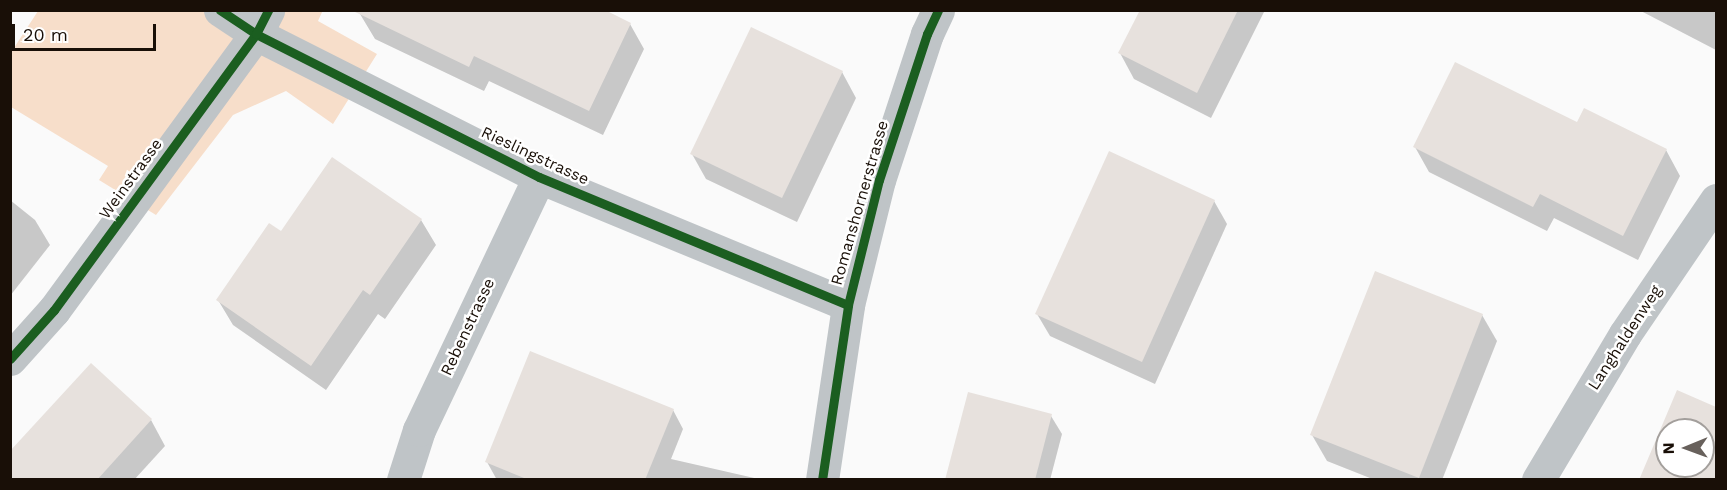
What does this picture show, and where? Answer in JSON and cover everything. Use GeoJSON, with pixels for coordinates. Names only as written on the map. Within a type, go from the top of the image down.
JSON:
{"type":"FeatureCollection","features":[{"type":"Feature","properties":{"kind":"street","name":"Rieslingstrasse"},"geometry":{"type":"LineString","coordinates":[[220,10],[262,22],[539,177],[848,305]]}},
{"type":"Feature","properties":{"kind":"street","name":"Romanshornerstrasse"},"geometry":{"type":"LineString","coordinates":[[822,480],[848,305],[879,180],[927,34],[938,10]]}},
{"type":"Feature","properties":{"kind":"street","name":"Weinstrasse"},"geometry":{"type":"LineString","coordinates":[[10,359],[54,310],[262,22]]}},
{"type":"Feature","properties":{"kind":"street","name":"Rebenstrasse"},"geometry":{"type":"LineString","coordinates":[[403,480],[419,430],[539,177]]}},
{"type":"Feature","properties":{"kind":"street","name":"Langhaldenweg"},"geometry":{"type":"LineString","coordinates":[[1538,480],[1625,334],[1716,200]]}},
{"type":"Feature","properties":{"kind":"shaded area"},"geometry":{"type":"Polygon","coordinates":[[[323,10],[318,21],[377,54],[333,124],[286,91],[233,115],[156,215],[99,180],[108,166],[11,107],[10,54],[38,11],[323,10]]]}},
{"type":"Feature","properties":{"kind":"building"},"geometry":{"type":"Polygon","coordinates":[[[351,10],[605,10],[631,23],[589,111],[474,56],[469,67],[351,10]]]}},
{"type":"Feature","properties":{"kind":"building"},"geometry":{"type":"Polygon","coordinates":[[[1140,10],[1238,10],[1197,93],[1118,53],[1140,10]]]}},
{"type":"Feature","properties":{"kind":"building"},"geometry":{"type":"Polygon","coordinates":[[[751,27],[843,71],[782,198],[690,154],[751,27]]]}},
{"type":"Feature","properties":{"kind":"building"},"geometry":{"type":"Polygon","coordinates":[[[1455,62],[1577,122],[1584,108],[1667,149],[1623,236],[1540,194],[1533,207],[1413,147],[1455,62]]]}},
{"type":"Feature","properties":{"kind":"building"},"geometry":{"type":"Polygon","coordinates":[[[1109,151],[1215,200],[1142,362],[1035,314],[1109,151]]]}},
{"type":"Feature","properties":{"kind":"building"},"geometry":{"type":"Polygon","coordinates":[[[332,157],[422,219],[370,295],[363,290],[311,366],[216,300],[269,223],[281,231],[332,157]]]}},
{"type":"Feature","properties":{"kind":"building"},"geometry":{"type":"Polygon","coordinates":[[[1375,271],[1483,314],[1419,478],[1310,435],[1375,271]]]}},
{"type":"Feature","properties":{"kind":"building"},"geometry":{"type":"Polygon","coordinates":[[[530,351],[674,409],[645,480],[529,480],[485,462],[530,351]]]}},
{"type":"Feature","properties":{"kind":"building"},"geometry":{"type":"Polygon","coordinates":[[[91,363],[152,419],[97,480],[10,480],[10,451],[91,363]]]}},
{"type":"Feature","properties":{"kind":"building"},"geometry":{"type":"Polygon","coordinates":[[[1677,390],[1716,407],[1716,480],[1639,480],[1655,442],[1655,478],[1715,478],[1715,418],[1665,418],[1677,390]]]}},
{"type":"Feature","properties":{"kind":"building"},"geometry":{"type":"Polygon","coordinates":[[[968,392],[1052,414],[1035,480],[945,480],[968,392]]]}},
{"type":"Feature","properties":{"kind":"cycle path"},"geometry":{"type":"LineString","coordinates":[[220,10],[256,34],[539,177],[848,305]]}},
{"type":"Feature","properties":{"kind":"cycle path"},"geometry":{"type":"LineString","coordinates":[[10,359],[54,310],[256,34],[268,10]]}},
{"type":"Feature","properties":{"kind":"cycle path"},"geometry":{"type":"LineString","coordinates":[[822,480],[848,305],[879,180],[927,34],[938,10]]}}]}
